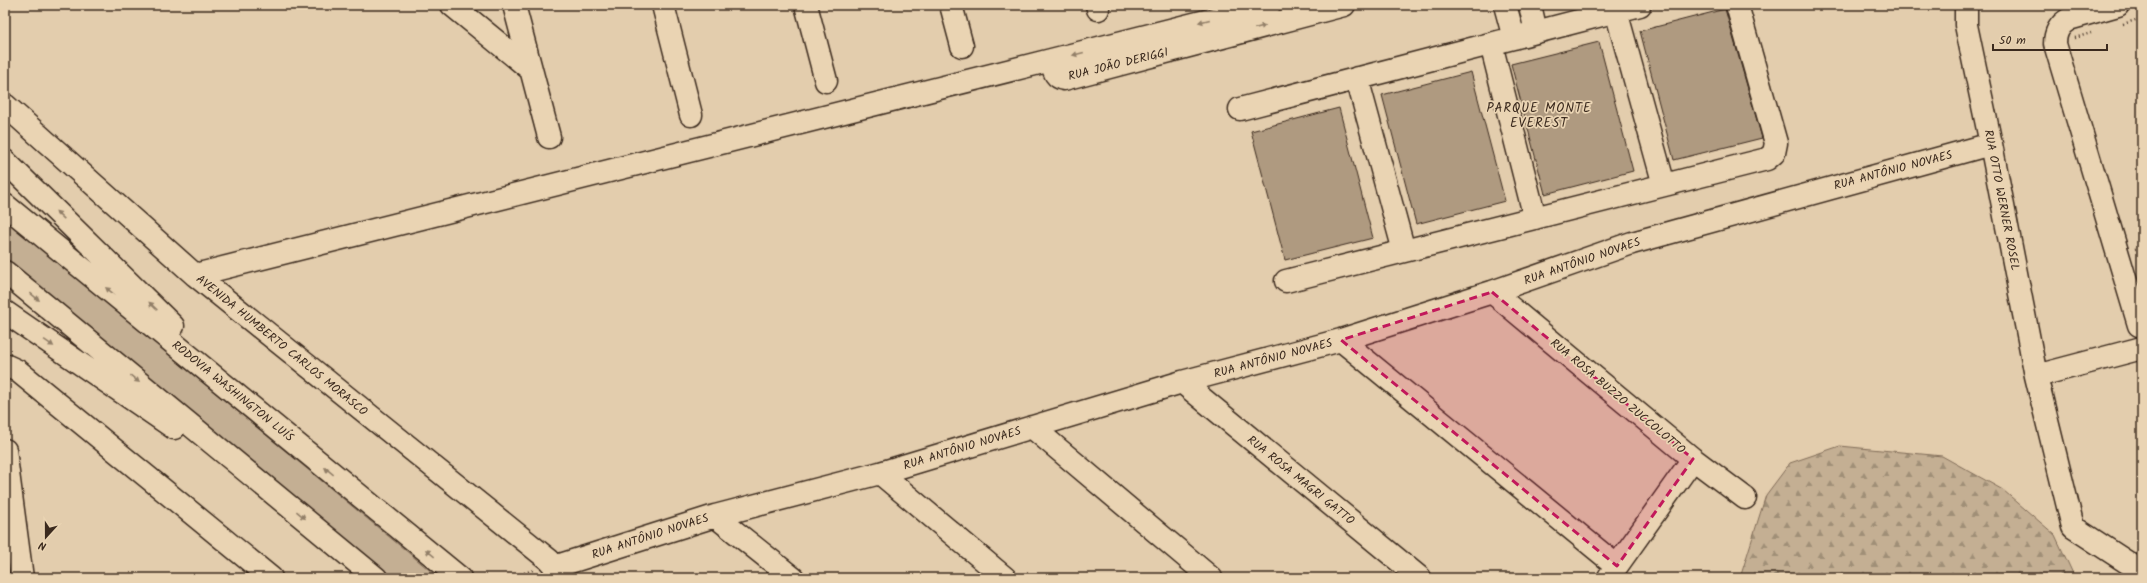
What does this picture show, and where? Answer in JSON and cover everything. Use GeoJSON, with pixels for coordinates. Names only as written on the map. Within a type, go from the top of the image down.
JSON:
{"type":"FeatureCollection","features":[{"type":"Feature","properties":{"kind":"main road"},"geometry":{"type":"LineString","coordinates":[[452,5],[530,69]]}},
{"type":"Feature","properties":{"kind":"main road"},"geometry":{"type":"LineString","coordinates":[[514,5],[549,137]]}},
{"type":"Feature","properties":{"kind":"main road"},"geometry":{"type":"LineString","coordinates":[[663,5],[691,115]]}},
{"type":"Feature","properties":{"kind":"main road"},"geometry":{"type":"LineString","coordinates":[[806,5],[826,81]]}},
{"type":"Feature","properties":{"kind":"main road"},"geometry":{"type":"LineString","coordinates":[[952,5],[962,46]]}},
{"type":"Feature","properties":{"kind":"main road","name":"RUA JOÃO DERIGGI"},"geometry":{"type":"LineString","coordinates":[[1269,5],[1051,60],[1054,74],[1058,78],[1064,79],[1344,5]]}},
{"type":"Feature","properties":{"kind":"main road"},"geometry":{"type":"LineString","coordinates":[[1505,5],[1514,38]]}},
{"type":"Feature","properties":{"kind":"main road"},"geometry":{"type":"LineString","coordinates":[[1530,5],[1536,32]]}},
{"type":"Feature","properties":{"kind":"main road"},"geometry":{"type":"LineString","coordinates":[[1240,109],[1640,5]]}},
{"type":"Feature","properties":{"kind":"main road"},"geometry":{"type":"LineString","coordinates":[[1286,281],[1766,159],[1774,153],[1776,143],[1737,5]]}},
{"type":"Feature","properties":{"kind":"main road"},"geometry":{"type":"LineString","coordinates":[[2118,5],[2069,19],[2058,29],[2055,36],[2055,44],[2133,272],[2139,325]]}},
{"type":"Feature","properties":{"kind":"main road"},"geometry":{"type":"LineString","coordinates":[[1616,11],[1664,185]]}},
{"type":"Feature","properties":{"kind":"main road","name":"RUA OTTO WERNER ROSEL"},"geometry":{"type":"LineString","coordinates":[[1967,12],[2036,376],[2073,527],[2142,572]]}},
{"type":"Feature","properties":{"kind":"main road"},"geometry":{"type":"LineString","coordinates":[[1491,44],[1534,218]]}},
{"type":"Feature","properties":{"kind":"main road"},"geometry":{"type":"LineString","coordinates":[[195,274],[1051,60]]}},
{"type":"Feature","properties":{"kind":"main road"},"geometry":{"type":"LineString","coordinates":[[1357,78],[1404,251]]}},
{"type":"Feature","properties":{"kind":"main road","name":"AVENIDA HUMBERTO CARLOS MORASCO"},"geometry":{"type":"LineString","coordinates":[[5,105],[195,274],[556,568]]}},
{"type":"Feature","properties":{"kind":"main road","name":"RUA ANTÔNIO NOVAES"},"geometry":{"type":"LineString","coordinates":[[556,568],[715,516],[880,473],[1182,382],[1341,340],[1492,292],[1632,243],[1919,162],[1991,144]]}},
{"type":"Feature","properties":{"kind":"main road"},"geometry":{"type":"LineString","coordinates":[[5,161],[271,422]]}},
{"type":"Feature","properties":{"kind":"main road","name":"RODOVIA WASHINGTON LUÍS"},"geometry":{"type":"LineString","coordinates":[[5,205],[460,578]]}},
{"type":"Feature","properties":{"kind":"main road"},"geometry":{"type":"LineString","coordinates":[[5,272],[376,578]]}},
{"type":"Feature","properties":{"kind":"main road","name":"RUA ROSA BUZZO ZUCCOLOTTO"},"geometry":{"type":"LineString","coordinates":[[1492,292],[1693,459],[1745,498]]}},
{"type":"Feature","properties":{"kind":"main road"},"geometry":{"type":"LineString","coordinates":[[5,312],[282,500]]}},
{"type":"Feature","properties":{"kind":"main road"},"geometry":{"type":"LineString","coordinates":[[1341,340],[1613,572],[1693,459]]}},
{"type":"Feature","properties":{"kind":"main road"},"geometry":{"type":"LineString","coordinates":[[2036,376],[2142,348]]}},
{"type":"Feature","properties":{"kind":"main road"},"geometry":{"type":"LineString","coordinates":[[5,365],[18,371],[271,578]]}},
{"type":"Feature","properties":{"kind":"main road","name":"RUA ROSA MAGRI GATTO"},"geometry":{"type":"LineString","coordinates":[[1182,382],[1420,578]]}},
{"type":"Feature","properties":{"kind":"main road"},"geometry":{"type":"LineString","coordinates":[[1032,427],[1211,578]]}},
{"type":"Feature","properties":{"kind":"main road"},"geometry":{"type":"LineString","coordinates":[[5,450],[22,578]]}},
{"type":"Feature","properties":{"kind":"main road"},"geometry":{"type":"LineString","coordinates":[[880,473],[1005,578]]}},
{"type":"Feature","properties":{"kind":"main road"},"geometry":{"type":"LineString","coordinates":[[715,516],[793,578]]}},
{"type":"Feature","properties":{"kind":"path"},"geometry":{"type":"LineString","coordinates":[[509,578],[534,570],[556,568]]}},
{"type":"Feature","properties":{"kind":"highlighted area"},"geometry":{"type":"Polygon","coordinates":[[[1492,292],[1693,459],[1617,566],[1341,340],[1492,292]]]}},
{"type":"Feature","properties":{"kind":"green space"},"geometry":{"type":"Polygon","coordinates":[[[5,219],[439,578],[387,578],[5,261],[5,219]]]}},
{"type":"Feature","properties":{"kind":"green space"},"geometry":{"type":"Polygon","coordinates":[[[1840,446],[1942,456],[2003,490],[2055,535],[2075,578],[1740,578],[1766,495],[1790,463],[1840,446]]]}},
{"type":"Feature","properties":{"kind":"building"},"geometry":{"type":"Polygon","coordinates":[[[1725,9],[1762,138],[1674,160],[1640,31],[1725,9]]]}},
{"type":"Feature","properties":{"kind":"building"},"geometry":{"type":"Polygon","coordinates":[[[1599,42],[1633,171],[1545,194],[1511,64],[1599,42]]]}},
{"type":"Feature","properties":{"kind":"building"},"geometry":{"type":"Polygon","coordinates":[[[1471,72],[1505,201],[1416,224],[1382,95],[1471,72]]]}},
{"type":"Feature","properties":{"kind":"building"},"geometry":{"type":"Polygon","coordinates":[[[1339,108],[1373,238],[1285,260],[1251,131],[1339,108]]]}},
{"type":"Feature","properties":{"kind":"district","name":"PARQUE MONTE EVEREST"},"geometry":{"type":"Point","coordinates":[1539,114]}}]}
